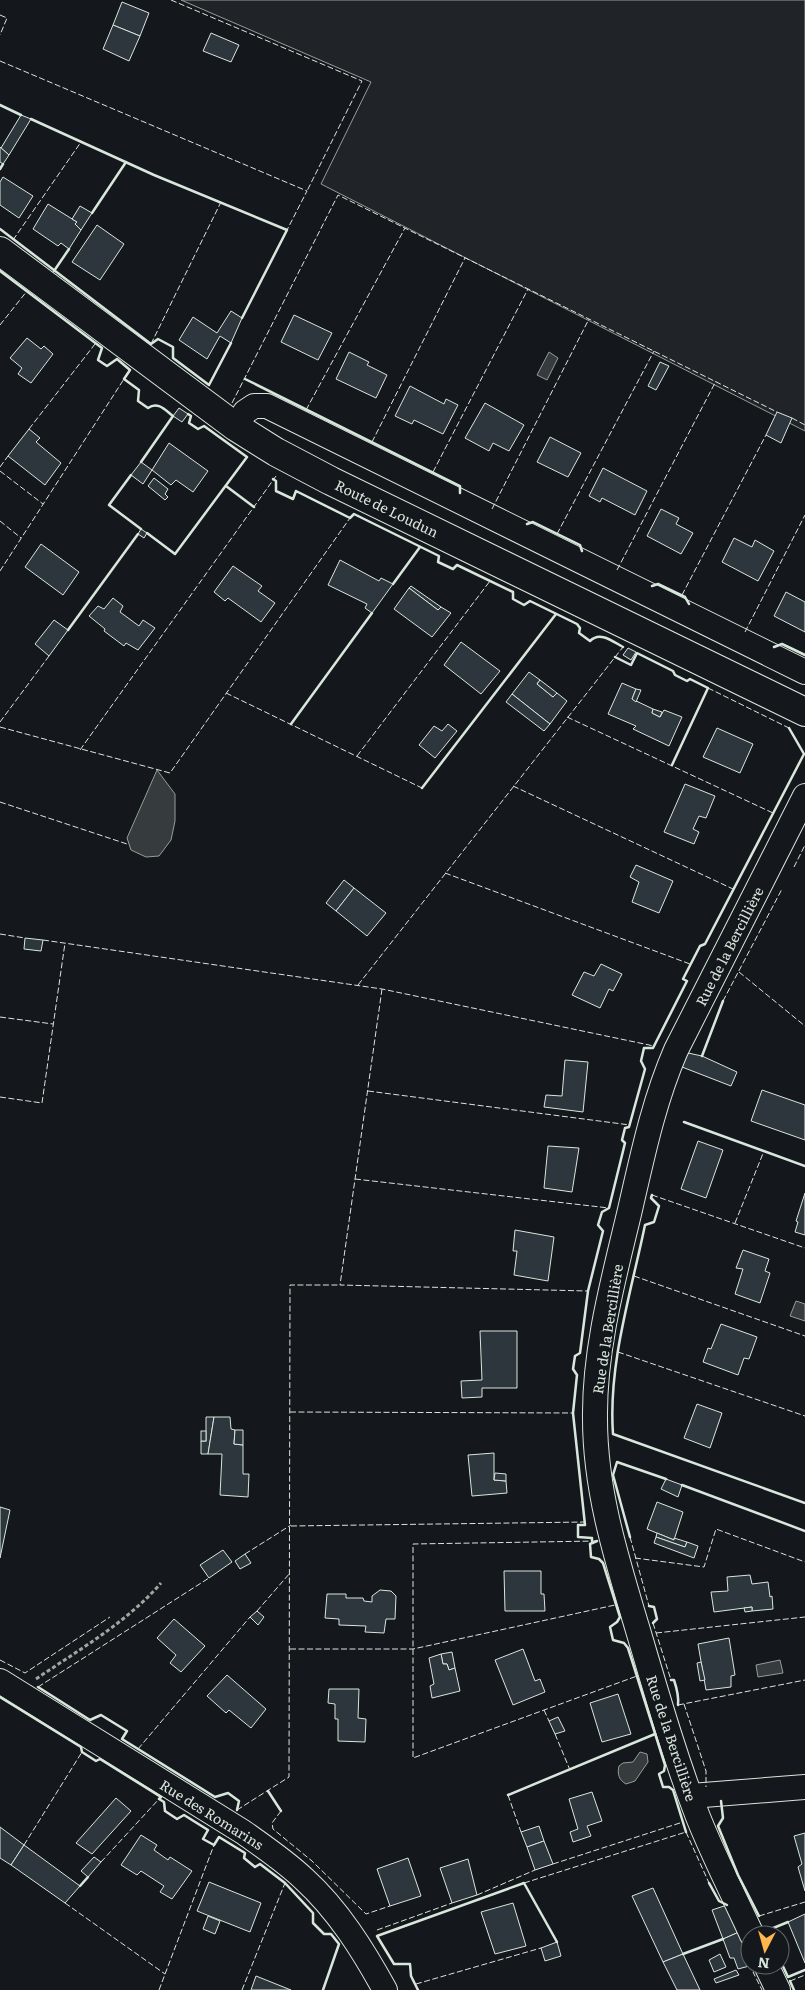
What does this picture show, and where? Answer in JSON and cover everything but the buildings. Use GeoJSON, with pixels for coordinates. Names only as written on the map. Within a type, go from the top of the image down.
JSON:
{"type":"FeatureCollection","features":[{"type":"Feature","properties":{"kind":"main road","name":"Route de Loudun"},"geometry":{"type":"LineString","coordinates":[[0,251],[236,427],[276,452],[331,481],[805,712]]}},
{"type":"Feature","properties":{"kind":"street"},"geometry":{"type":"LineString","coordinates":[[236,427],[245,412],[254,406],[267,406],[805,672]]}},
{"type":"Feature","properties":{"kind":"street","name":"Rue de la Bercillière"},"geometry":{"type":"LineString","coordinates":[[747,1925],[716,1859],[668,1730],[609,1528],[597,1456],[596,1384],[613,1281],[652,1115],[663,1080],[680,1041],[805,796]]}},
{"type":"Feature","properties":{"kind":"street","name":"Rue des Romarins"},"geometry":{"type":"LineString","coordinates":[[8,1686],[276,1854],[305,1879],[328,1904],[348,1930],[384,1990]]}},
{"type":"Feature","properties":{"kind":"street"},"geometry":{"type":"LineString","coordinates":[[691,1796],[805,1787]]}},
{"type":"Feature","properties":{"kind":"street"},"geometry":{"type":"LineString","coordinates":[[771,1975],[778,1990]]}},
{"type":"Feature","properties":{"kind":"path"},"geometry":{"type":"LineString","coordinates":[[8,1686],[117,1624],[143,1603],[161,1583]]}},
{"type":"Feature","properties":{"kind":"shaded area"},"geometry":{"type":"Polygon","coordinates":[[[181,0],[805,0],[805,431],[321,184],[371,82],[181,0]]]}},
{"type":"Feature","properties":{"kind":"shaded area"},"geometry":{"type":"Polygon","coordinates":[[[549,352],[558,358],[547,380],[537,375],[549,352]]]}},
{"type":"Feature","properties":{"kind":"shaded area"},"geometry":{"type":"Polygon","coordinates":[[[157,770],[175,794],[175,821],[171,840],[159,856],[146,857],[131,850],[127,838],[157,770]]]}},
{"type":"Feature","properties":{"kind":"shaded area"},"geometry":{"type":"Polygon","coordinates":[[[796,1301],[805,1304],[805,1321],[790,1316],[796,1301]]]}},
{"type":"Feature","properties":{"kind":"shaded area"},"geometry":{"type":"Polygon","coordinates":[[[780,1660],[783,1673],[758,1677],[756,1665],[780,1660]]]}},
{"type":"Feature","properties":{"kind":"shaded area"},"geometry":{"type":"Polygon","coordinates":[[[640,1752],[647,1754],[648,1762],[635,1781],[626,1784],[619,1776],[619,1766],[623,1763],[633,1762],[640,1752]]]}},
{"type":"Feature","properties":{"kind":"fence"},"geometry":{"type":"LineString","coordinates":[[171,0],[362,81],[307,191]]}},
{"type":"Feature","properties":{"kind":"fence"},"geometry":{"type":"LineString","coordinates":[[0,15],[7,18],[0,35]]}},
{"type":"Feature","properties":{"kind":"fence"},"geometry":{"type":"LineString","coordinates":[[0,61],[307,191],[287,230]]}},
{"type":"Feature","properties":{"kind":"fence"},"geometry":{"type":"LineString","coordinates":[[13,240],[81,142]]}},
{"type":"Feature","properties":{"kind":"fence"},"geometry":{"type":"LineString","coordinates":[[232,403],[338,195],[777,412]]}},
{"type":"Feature","properties":{"kind":"fence"},"geometry":{"type":"LineString","coordinates":[[151,344],[221,202]]}},
{"type":"Feature","properties":{"kind":"fence"},"geometry":{"type":"LineString","coordinates":[[306,410],[405,228]]}},
{"type":"Feature","properties":{"kind":"fence"},"geometry":{"type":"LineString","coordinates":[[372,442],[465,258]]}},
{"type":"Feature","properties":{"kind":"fence"},"geometry":{"type":"LineString","coordinates":[[433,472],[528,289]]}},
{"type":"Feature","properties":{"kind":"fence"},"geometry":{"type":"LineString","coordinates":[[0,325],[27,291]]}},
{"type":"Feature","properties":{"kind":"fence"},"geometry":{"type":"LineString","coordinates":[[492,509],[589,319]]}},
{"type":"Feature","properties":{"kind":"fence"},"geometry":{"type":"LineString","coordinates":[[29,429],[95,344]]}},
{"type":"Feature","properties":{"kind":"fence"},"geometry":{"type":"LineString","coordinates":[[557,534],[654,351]]}},
{"type":"Feature","properties":{"kind":"fence"},"geometry":{"type":"LineString","coordinates":[[0,571],[124,379]]}},
{"type":"Feature","properties":{"kind":"fence"},"geometry":{"type":"LineString","coordinates":[[617,570],[716,381]]}},
{"type":"Feature","properties":{"kind":"fence"},"geometry":{"type":"LineString","coordinates":[[792,418],[805,425]]}},
{"type":"Feature","properties":{"kind":"fence"},"geometry":{"type":"LineString","coordinates":[[682,595],[766,435]]}},
{"type":"Feature","properties":{"kind":"fence"},"geometry":{"type":"LineString","coordinates":[[0,467],[8,456]]}},
{"type":"Feature","properties":{"kind":"fence"},"geometry":{"type":"LineString","coordinates":[[0,471],[43,504]]}},
{"type":"Feature","properties":{"kind":"fence"},"geometry":{"type":"LineString","coordinates":[[80,750],[276,476]]}},
{"type":"Feature","properties":{"kind":"fence"},"geometry":{"type":"LineString","coordinates":[[745,632],[805,515]]}},
{"type":"Feature","properties":{"kind":"fence"},"geometry":{"type":"LineString","coordinates":[[0,727],[170,773],[350,518]]}},
{"type":"Feature","properties":{"kind":"fence"},"geometry":{"type":"LineString","coordinates":[[0,521],[21,538]]}},
{"type":"Feature","properties":{"kind":"fence"},"geometry":{"type":"LineString","coordinates":[[357,756],[490,581]]}},
{"type":"Feature","properties":{"kind":"fence"},"geometry":{"type":"LineString","coordinates":[[358,985],[623,647]]}},
{"type":"Feature","properties":{"kind":"fence"},"geometry":{"type":"LineString","coordinates":[[0,722],[49,656]]}},
{"type":"Feature","properties":{"kind":"fence"},"geometry":{"type":"LineString","coordinates":[[708,688],[789,728]]}},
{"type":"Feature","properties":{"kind":"fence"},"geometry":{"type":"LineString","coordinates":[[226,693],[422,788]]}},
{"type":"Feature","properties":{"kind":"fence"},"geometry":{"type":"LineString","coordinates":[[567,717],[773,813]]}},
{"type":"Feature","properties":{"kind":"fence"},"geometry":{"type":"LineString","coordinates":[[513,786],[733,889]]}},
{"type":"Feature","properties":{"kind":"fence"},"geometry":{"type":"LineString","coordinates":[[0,802],[127,844]]}},
{"type":"Feature","properties":{"kind":"fence"},"geometry":{"type":"LineString","coordinates":[[794,867],[805,845]]}},
{"type":"Feature","properties":{"kind":"fence"},"geometry":{"type":"LineString","coordinates":[[445,873],[690,964]]}},
{"type":"Feature","properties":{"kind":"fence"},"geometry":{"type":"LineString","coordinates":[[723,1001],[782,889]]}},
{"type":"Feature","properties":{"kind":"fence"},"geometry":{"type":"LineString","coordinates":[[0,934],[25,938]]}},
{"type":"Feature","properties":{"kind":"fence"},"geometry":{"type":"LineString","coordinates":[[43,940],[382,989],[654,1046]]}},
{"type":"Feature","properties":{"kind":"fence"},"geometry":{"type":"LineString","coordinates":[[0,1097],[42,1103],[65,943]]}},
{"type":"Feature","properties":{"kind":"fence"},"geometry":{"type":"LineString","coordinates":[[739,972],[805,1026]]}},
{"type":"Feature","properties":{"kind":"fence"},"geometry":{"type":"LineString","coordinates":[[382,989],[340,1285],[588,1291]]}},
{"type":"Feature","properties":{"kind":"fence"},"geometry":{"type":"LineString","coordinates":[[0,1017],[53,1024]]}},
{"type":"Feature","properties":{"kind":"fence"},"geometry":{"type":"LineString","coordinates":[[368,1091],[630,1125]]}},
{"type":"Feature","properties":{"kind":"fence"},"geometry":{"type":"LineString","coordinates":[[735,1223],[764,1151]]}},
{"type":"Feature","properties":{"kind":"fence"},"geometry":{"type":"LineString","coordinates":[[355,1179],[609,1208]]}},
{"type":"Feature","properties":{"kind":"fence"},"geometry":{"type":"LineString","coordinates":[[652,1195],[805,1248]]}},
{"type":"Feature","properties":{"kind":"fence"},"geometry":{"type":"LineString","coordinates":[[634,1276],[805,1336]]}},
{"type":"Feature","properties":{"kind":"fence"},"geometry":{"type":"LineString","coordinates":[[237,1810],[289,1777],[290,1285],[340,1285]]}},
{"type":"Feature","properties":{"kind":"fence"},"geometry":{"type":"LineString","coordinates":[[618,1352],[805,1416]]}},
{"type":"Feature","properties":{"kind":"fence"},"geometry":{"type":"LineString","coordinates":[[290,1412],[573,1413]]}},
{"type":"Feature","properties":{"kind":"fence"},"geometry":{"type":"LineString","coordinates":[[291,1526],[585,1522]]}},
{"type":"Feature","properties":{"kind":"fence"},"geometry":{"type":"LineString","coordinates":[[245,1554],[291,1525]]}},
{"type":"Feature","properties":{"kind":"fence"},"geometry":{"type":"LineString","coordinates":[[635,1558],[704,1567],[716,1529],[805,1562]]}},
{"type":"Feature","properties":{"kind":"fence"},"geometry":{"type":"LineString","coordinates":[[630,1537],[649,1606]]}},
{"type":"Feature","properties":{"kind":"fence"},"geometry":{"type":"LineString","coordinates":[[597,1541],[413,1544],[413,1758],[637,1676]]}},
{"type":"Feature","properties":{"kind":"fence"},"geometry":{"type":"LineString","coordinates":[[257,1611],[290,1573]]}},
{"type":"Feature","properties":{"kind":"fence"},"geometry":{"type":"LineString","coordinates":[[38,1687],[209,1578]]}},
{"type":"Feature","properties":{"kind":"fence"},"geometry":{"type":"LineString","coordinates":[[290,1649],[413,1649],[615,1605]]}},
{"type":"Feature","properties":{"kind":"fence"},"geometry":{"type":"LineString","coordinates":[[0,1660],[25,1673],[110,1617]]}},
{"type":"Feature","properties":{"kind":"fence"},"geometry":{"type":"LineString","coordinates":[[138,1749],[250,1617]]}},
{"type":"Feature","properties":{"kind":"fence"},"geometry":{"type":"LineString","coordinates":[[656,1633],[805,1617]]}},
{"type":"Feature","properties":{"kind":"fence"},"geometry":{"type":"LineString","coordinates":[[653,1623],[671,1680]]}},
{"type":"Feature","properties":{"kind":"fence"},"geometry":{"type":"LineString","coordinates":[[678,1705],[805,1680]]}},
{"type":"Feature","properties":{"kind":"fence"},"geometry":{"type":"LineString","coordinates":[[684,1704],[706,1771],[706,1787]]}},
{"type":"Feature","properties":{"kind":"fence"},"geometry":{"type":"LineString","coordinates":[[544,1710],[549,1721]]}},
{"type":"Feature","properties":{"kind":"fence"},"geometry":{"type":"LineString","coordinates":[[555,1734],[570,1770]]}},
{"type":"Feature","properties":{"kind":"fence"},"geometry":{"type":"LineString","coordinates":[[24,1845],[82,1752]]}},
{"type":"Feature","properties":{"kind":"fence"},"geometry":{"type":"LineString","coordinates":[[508,1795],[521,1832]]}},
{"type":"Feature","properties":{"kind":"fence"},"geometry":{"type":"LineString","coordinates":[[101,1862],[159,1799]]}},
{"type":"Feature","properties":{"kind":"fence"},"geometry":{"type":"LineString","coordinates":[[281,1811],[272,1823],[273,1829],[312,1861],[366,1914],[390,1906]]}},
{"type":"Feature","properties":{"kind":"fence"},"geometry":{"type":"LineString","coordinates":[[553,1864],[683,1822]]}},
{"type":"Feature","properties":{"kind":"fence"},"geometry":{"type":"LineString","coordinates":[[524,1883],[686,1832],[709,1883]]}},
{"type":"Feature","properties":{"kind":"fence"},"geometry":{"type":"LineString","coordinates":[[159,1990],[214,1845]]}},
{"type":"Feature","properties":{"kind":"fence"},"geometry":{"type":"LineString","coordinates":[[477,1895],[535,1870]]}},
{"type":"Feature","properties":{"kind":"fence"},"geometry":{"type":"LineString","coordinates":[[242,1990],[285,1883]]}},
{"type":"Feature","properties":{"kind":"fence"},"geometry":{"type":"LineString","coordinates":[[759,1916],[805,1902]]}},
{"type":"Feature","properties":{"kind":"fence"},"geometry":{"type":"LineString","coordinates":[[65,1903],[165,1974]]}},
{"type":"Feature","properties":{"kind":"fence"},"geometry":{"type":"LineString","coordinates":[[377,1930],[452,1903]]}},
{"type":"Feature","properties":{"kind":"fence"},"geometry":{"type":"LineString","coordinates":[[416,1984],[541,1948]]}},
{"type":"Feature","properties":{"kind":"fence"},"geometry":{"type":"LineString","coordinates":[[754,1975],[762,1990]]}},
{"type":"Feature","properties":{"kind":"fence"},"geometry":{"type":"LineString","coordinates":[[790,1981],[805,1975]]}},
{"type":"Feature","properties":{"kind":"wall"},"geometry":{"type":"LineString","coordinates":[[0,105],[21,115]]}},
{"type":"Feature","properties":{"kind":"wall"},"geometry":{"type":"LineString","coordinates":[[31,119],[154,175],[287,230],[242,318]]}},
{"type":"Feature","properties":{"kind":"wall"},"geometry":{"type":"LineString","coordinates":[[92,213],[126,162]]}},
{"type":"Feature","properties":{"kind":"wall"},"geometry":{"type":"LineString","coordinates":[[0,169],[3,164]]}},
{"type":"Feature","properties":{"kind":"wall"},"geometry":{"type":"LineString","coordinates":[[0,229],[151,344],[158,339],[173,347],[173,358],[209,385],[231,343]]}},
{"type":"Feature","properties":{"kind":"wall"},"geometry":{"type":"LineString","coordinates":[[54,271],[69,249]]}},
{"type":"Feature","properties":{"kind":"wall"},"geometry":{"type":"LineString","coordinates":[[0,271],[102,348],[98,360],[107,366],[117,359],[130,370],[124,379],[139,390],[138,401],[148,408],[155,405],[161,407],[173,416],[141,462]]}},
{"type":"Feature","properties":{"kind":"wall"},"geometry":{"type":"LineString","coordinates":[[245,379],[460,486],[460,493]]}},
{"type":"Feature","properties":{"kind":"wall"},"geometry":{"type":"LineString","coordinates":[[147,533],[175,554],[247,457],[204,426],[198,429],[189,423],[191,416],[188,414]]}},
{"type":"Feature","properties":{"kind":"wall"},"geometry":{"type":"LineString","coordinates":[[131,475],[109,505],[141,529]]}},
{"type":"Feature","properties":{"kind":"wall"},"geometry":{"type":"LineString","coordinates":[[273,479],[276,481],[276,491],[293,499],[296,491],[350,518],[354,514],[439,556],[438,562],[453,569],[457,565],[513,592],[513,599],[524,605],[530,601],[577,624],[580,628],[579,633],[590,641],[594,638],[602,637],[623,647]]}},
{"type":"Feature","properties":{"kind":"wall"},"geometry":{"type":"LineString","coordinates":[[226,486],[254,507]]}},
{"type":"Feature","properties":{"kind":"wall"},"geometry":{"type":"LineString","coordinates":[[527,524],[533,522],[580,545],[582,551]]}},
{"type":"Feature","properties":{"kind":"wall"},"geometry":{"type":"LineString","coordinates":[[68,630],[138,534]]}},
{"type":"Feature","properties":{"kind":"wall"},"geometry":{"type":"LineString","coordinates":[[393,584],[420,547]]}},
{"type":"Feature","properties":{"kind":"wall"},"geometry":{"type":"LineString","coordinates":[[652,586],[658,584],[685,597],[689,604]]}},
{"type":"Feature","properties":{"kind":"wall"},"geometry":{"type":"LineString","coordinates":[[291,724],[372,613]]}},
{"type":"Feature","properties":{"kind":"wall"},"geometry":{"type":"LineString","coordinates":[[422,788],[556,614]]}},
{"type":"Feature","properties":{"kind":"wall"},"geometry":{"type":"LineString","coordinates":[[774,647],[782,644],[805,655]]}},
{"type":"Feature","properties":{"kind":"wall"},"geometry":{"type":"LineString","coordinates":[[615,657],[631,665],[637,653],[673,671],[675,675],[687,681],[690,679],[708,688],[672,765]]}},
{"type":"Feature","properties":{"kind":"wall"},"geometry":{"type":"LineString","coordinates":[[592,1541],[592,1538],[578,1537],[578,1525],[585,1525],[573,1413],[577,1375],[573,1369],[575,1356],[580,1353],[588,1291],[603,1231],[598,1225],[602,1212],[609,1208],[625,1143],[622,1140],[625,1128],[629,1127],[645,1069],[641,1061],[644,1048],[653,1048],[687,981],[683,979],[700,946],[705,944],[804,754],[789,728]]}},
{"type":"Feature","properties":{"kind":"wall"},"geometry":{"type":"LineString","coordinates":[[702,1056],[723,1001]]}},
{"type":"Feature","properties":{"kind":"wall"},"geometry":{"type":"LineString","coordinates":[[684,1122],[805,1166]]}},
{"type":"Feature","properties":{"kind":"wall"},"geometry":{"type":"LineString","coordinates":[[652,1195],[651,1198],[659,1206],[654,1222],[645,1225],[617,1355],[612,1408],[613,1434],[805,1503]]}},
{"type":"Feature","properties":{"kind":"wall"},"geometry":{"type":"LineString","coordinates":[[630,1537],[613,1475],[617,1462],[666,1479]]}},
{"type":"Feature","properties":{"kind":"wall"},"geometry":{"type":"LineString","coordinates":[[682,1485],[805,1531]]}},
{"type":"Feature","properties":{"kind":"wall"},"geometry":{"type":"LineString","coordinates":[[597,1541],[590,1544],[591,1557],[599,1559],[603,1563],[620,1617],[610,1627],[613,1640],[624,1643],[628,1648],[665,1765],[664,1771],[659,1774],[663,1787],[669,1787],[673,1790],[686,1832]]}},
{"type":"Feature","properties":{"kind":"wall"},"geometry":{"type":"LineString","coordinates":[[649,1606],[654,1607],[657,1619],[653,1623]]}},
{"type":"Feature","properties":{"kind":"wall"},"geometry":{"type":"LineString","coordinates":[[671,1680],[674,1680],[676,1686],[678,1705]]}},
{"type":"Feature","properties":{"kind":"wall"},"geometry":{"type":"LineString","coordinates":[[38,1687],[90,1720],[101,1715],[127,1731],[122,1739],[215,1797],[228,1793],[239,1801],[237,1810]]}},
{"type":"Feature","properties":{"kind":"wall"},"geometry":{"type":"LineString","coordinates":[[0,1697],[81,1747],[82,1752],[96,1761],[100,1759],[161,1797],[159,1799],[164,1802],[165,1811],[177,1819],[184,1815],[208,1830],[203,1839],[214,1845],[219,1837],[245,1853],[244,1858],[255,1867],[260,1864],[285,1883],[313,1913],[313,1923],[324,1934],[331,1934],[339,1944],[323,1990]]}},
{"type":"Feature","properties":{"kind":"wall"},"geometry":{"type":"LineString","coordinates":[[508,1795],[655,1734]]}},
{"type":"Feature","properties":{"kind":"wall"},"geometry":{"type":"LineString","coordinates":[[268,1791],[281,1811]]}},
{"type":"Feature","properties":{"kind":"wall"},"geometry":{"type":"LineString","coordinates":[[721,1801],[723,1818],[718,1826],[738,1875],[759,1916]]}},
{"type":"Feature","properties":{"kind":"wall"},"geometry":{"type":"LineString","coordinates":[[80,1886],[88,1877]]}},
{"type":"Feature","properties":{"kind":"wall"},"geometry":{"type":"LineString","coordinates":[[418,1990],[411,1976],[410,1964],[394,1964],[377,1936],[524,1883],[557,1942]]}},
{"type":"Feature","properties":{"kind":"wall"},"geometry":{"type":"LineString","coordinates":[[709,1883],[719,1901],[727,1905]]}},
{"type":"Feature","properties":{"kind":"wall"},"geometry":{"type":"LineString","coordinates":[[781,1925],[788,1922]]}},
{"type":"Feature","properties":{"kind":"wall"},"geometry":{"type":"LineString","coordinates":[[683,1954],[723,1939]]}},
{"type":"Feature","properties":{"kind":"wall"},"geometry":{"type":"LineString","coordinates":[[787,1975],[788,1977],[805,1970]]}},
{"type":"Feature","properties":{"kind":"wall"},"geometry":{"type":"LineString","coordinates":[[790,1981],[794,1990]]}}]}
